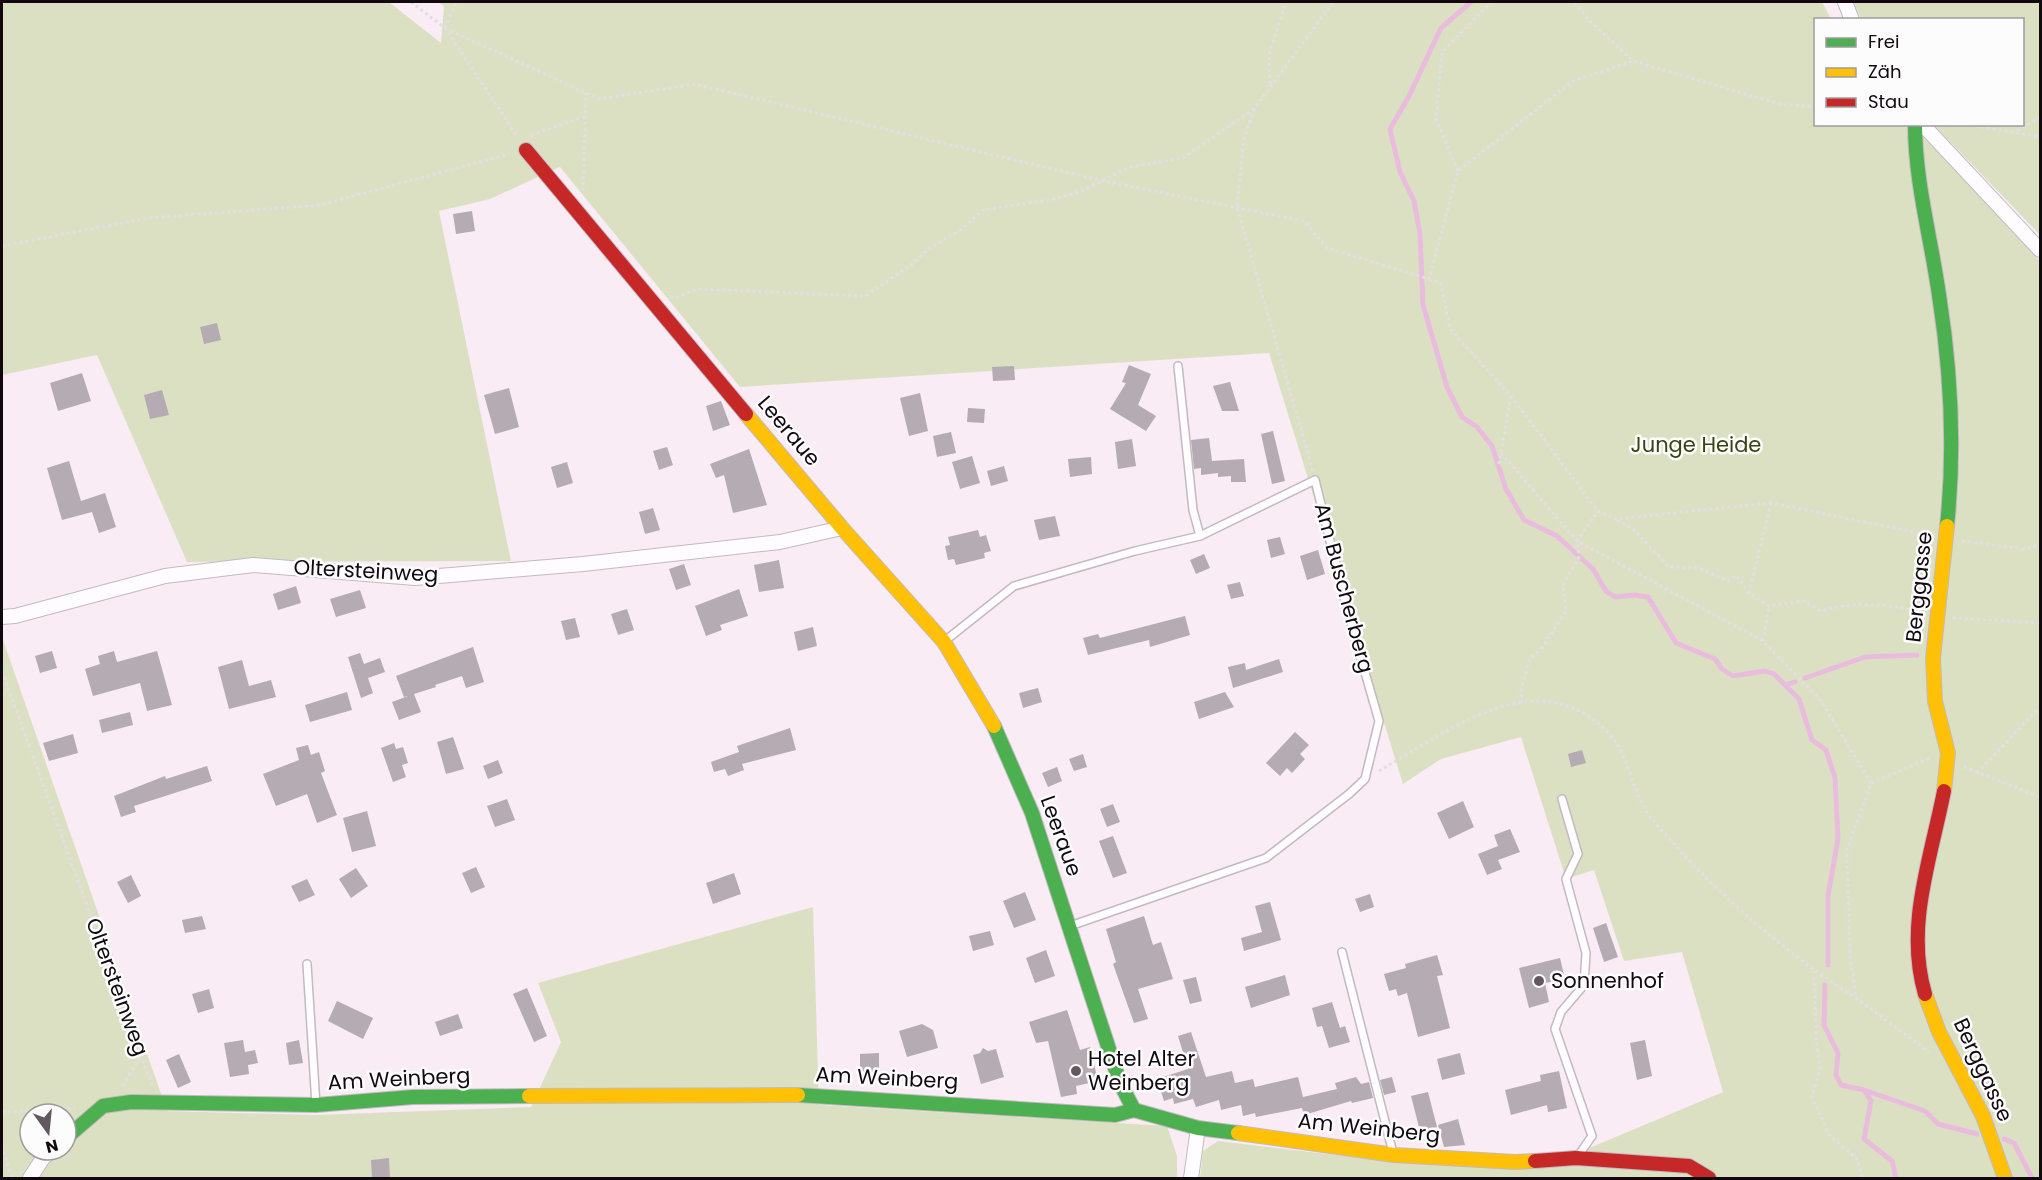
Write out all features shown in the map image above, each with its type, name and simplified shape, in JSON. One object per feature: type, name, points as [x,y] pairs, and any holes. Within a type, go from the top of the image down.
[{"type":"street","points":[[1845,2],[1851,18]]},
{"type":"street","name":"Berggasse","points":[[1915,126],[1914,147],[1936,273],[1950,378],[1951,468],[1946,539],[1934,618],[1936,703],[1948,758],[1920,896],[1916,947],[1922,986],[1950,1055],[1978,1107],[1996,1148],[2005,1179]]},
{"type":"street","points":[[1924,126],[2040,250]]},
{"type":"street","name":"Leeraue","points":[[522,144],[842,528],[944,642],[993,725],[1032,813],[1117,1073],[1134,1110]]},
{"type":"street","name":"Oltersteinweg","points":[[2,616],[57,605],[165,576],[253,565],[415,578],[583,564],[780,542],[842,528]]},
{"type":"street","name":"Am Weinberg","points":[[103,1106],[158,1101],[316,1105],[413,1097],[824,1095],[1115,1115],[1134,1110],[1198,1128],[1394,1155],[1515,1162],[1576,1158],[1689,1166],[1709,1179]]},
{"type":"street","points":[[78,1128],[103,1106]]},
{"type":"street","points":[[1191,1179],[1198,1128]]},
{"type":"street","points":[[30,1179],[41,1162]]},
{"type":"lane","points":[[1178,366],[1193,510],[1200,536]]},
{"type":"lane","name":"Am Buscherberg","points":[[944,642],[1014,586],[1135,551],[1200,536],[1315,480],[1347,610],[1379,721],[1365,779]]},
{"type":"lane","points":[[1070,926],[1266,858],[1365,779]]},
{"type":"lane","points":[[1562,799],[1578,854],[1566,879],[1586,953],[1584,985],[1561,1012],[1555,1029],[1592,1136],[1576,1158]]},
{"type":"lane","points":[[1342,952],[1394,1155]]},
{"type":"lane","points":[[307,964],[316,1105]]},
{"type":"path","points":[[411,2],[446,28],[599,99],[694,84],[1099,180],[1304,221],[1327,248],[1441,283],[1449,329],[1511,396],[1598,511],[1634,530],[1669,567],[1698,568],[1728,581],[1736,575],[1749,593],[1769,606],[1804,601],[1821,610],[1846,603],[1896,606],[1934,618],[2040,623]]},
{"type":"path","points":[[446,28],[456,2]]},
{"type":"path","points":[[1270,86],[1269,55],[1286,2]]},
{"type":"path","points":[[1315,480],[1237,207],[1244,138],[1255,108],[1333,2]]},
{"type":"path","points":[[1458,171],[1436,119],[1442,52],[1491,2]]},
{"type":"path","points":[[1575,2],[1590,21],[1633,61],[1779,104],[1814,107]]},
{"type":"path","points":[[446,28],[522,144]]},
{"type":"path","points":[[1429,279],[1458,171],[1573,81],[1633,61]]},
{"type":"path","points":[[577,210],[585,184],[586,93]]},
{"type":"path","points":[[650,297],[678,297],[696,289],[866,296],[915,262],[928,249],[962,229],[982,210],[1055,199],[1079,192],[1127,168],[1184,158],[1255,108]]},
{"type":"path","points":[[2,246],[149,218],[320,204],[522,144],[586,116]]},
{"type":"path","points":[[2016,132],[2040,117]]},
{"type":"path","points":[[1976,126],[2040,137]]},
{"type":"path","points":[[1499,464],[1511,396]]},
{"type":"path","points":[[1501,453],[1577,541],[1763,641],[1821,701],[1871,783]]},
{"type":"path","points":[[1749,593],[1771,503]]},
{"type":"path","points":[[1615,519],[1771,503],[1946,539],[2024,549],[2040,545]]},
{"type":"path","points":[[1522,703],[1521,689],[1530,659],[1541,649],[1566,611],[1563,585],[1579,557],[1577,541],[1598,511]]},
{"type":"path","points":[[1763,641],[1769,606]]},
{"type":"path","name":"Oltersteinweg","points":[[2,670],[158,1101]]},
{"type":"path","points":[[1365,779],[1453,726],[1497,706],[1546,700],[1582,711],[1613,738],[1649,816],[1708,879],[1814,971],[1856,998],[1929,1052],[1950,1055]]},
{"type":"path","points":[[1977,773],[2040,707]]},
{"type":"path","points":[[1856,998],[1850,955],[1848,850],[1871,783],[1929,758],[1948,758],[1977,773],[2040,797]]},
{"type":"path","points":[[1814,971],[1816,1038],[1820,1068],[1812,1096],[1829,1135],[1858,1160],[1862,1179]]},
{"type":"path","points":[[2,1112],[103,1106],[126,1083],[141,1054]]},
{"type":"path","points":[[2,1146],[12,1179]]},
{"type":"green space","name":"Junge Heide","points":[[2,2],[389,2],[441,43],[444,6],[438,2],[1822,2],[1830,18],[1814,18],[1814,126],[1913,126],[2040,261],[2040,1178],[1200,1178],[1203,1151],[1218,1141],[1387,1161],[1575,1154],[1723,1092],[1682,952],[1624,961],[1594,870],[1566,879],[1521,737],[1441,759],[1403,784],[1269,353],[740,387],[560,167],[490,199],[439,211],[511,561],[187,562],[97,355],[2,375]]},
{"type":"green space","points":[[1853,2],[2040,2],[2040,235],[1935,126],[2024,126],[2024,18],[1861,18]]},
{"type":"green space","points":[[2,637],[167,1111],[316,1115],[531,1107],[561,1042],[538,983],[813,907],[819,1105],[1167,1126],[1177,1156],[1177,1178],[2,1178]]},
{"type":"building","points":[[472,211],[475,231],[456,234],[453,214]]},
{"type":"building","points":[[217,323],[221,340],[204,344],[200,327]]},
{"type":"building","points":[[1129,365],[1151,374],[1138,405],[1156,416],[1146,431],[1110,409],[1126,383],[1122,382]]},
{"type":"building","points":[[1014,366],[1015,380],[993,381],[992,367]]},
{"type":"building","points":[[82,373],[91,401],[58,411],[50,383]]},
{"type":"building","points":[[1230,382],[1239,411],[1222,411],[1213,386]]},
{"type":"building","points":[[509,388],[519,427],[495,434],[484,395]]},
{"type":"building","points":[[162,390],[169,415],[150,419],[144,395]]},
{"type":"building","points":[[920,393],[928,431],[909,436],[900,398]]},
{"type":"building","points":[[721,401],[730,425],[713,431],[706,406]]},
{"type":"building","points":[[968,408],[985,409],[984,423],[967,422]]},
{"type":"building","points":[[1273,431],[1285,481],[1272,484],[1261,434]]},
{"type":"building","points":[[951,432],[956,453],[937,457],[933,436]]},
{"type":"building","points":[[1209,438],[1212,461],[1244,459],[1246,482],[1231,482],[1231,476],[1218,477],[1218,473],[1201,475],[1201,468],[1194,469],[1191,440]]},
{"type":"building","points":[[1132,439],[1136,466],[1118,469],[1115,442]]},
{"type":"building","points":[[667,447],[673,465],[659,470],[653,451]]},
{"type":"building","points":[[749,449],[767,505],[733,513],[724,475],[716,478],[710,464]]},
{"type":"building","points":[[972,456],[980,483],[960,489],[952,462]]},
{"type":"building","points":[[1091,457],[1092,474],[1070,477],[1068,459]]},
{"type":"building","points":[[69,461],[81,501],[105,493],[116,527],[99,533],[92,512],[62,520],[47,468]]},
{"type":"building","points":[[567,462],[573,483],[557,488],[551,467]]},
{"type":"building","points":[[1004,466],[1008,481],[991,486],[987,471]]},
{"type":"building","points":[[653,508],[660,530],[645,534],[639,512]]},
{"type":"building","points":[[1055,516],[1060,536],[1039,540],[1034,520]]},
{"type":"building","points":[[978,530],[980,537],[986,535],[991,551],[984,553],[985,558],[956,565],[954,559],[948,560],[945,546],[950,545],[948,537]]},
{"type":"building","points":[[1280,537],[1285,554],[1271,558],[1267,540]]},
{"type":"building","points":[[1318,550],[1325,574],[1307,580],[1300,556]]},
{"type":"building","points":[[1204,554],[1210,568],[1196,574],[1190,560]]},
{"type":"building","points":[[779,560],[784,588],[759,592],[754,565]]},
{"type":"building","points":[[684,564],[691,585],[676,590],[669,569]]},
{"type":"building","points":[[1240,582],[1244,596],[1231,599],[1227,585]]},
{"type":"building","points":[[296,586],[301,603],[278,610],[273,594]]},
{"type":"building","points":[[739,589],[748,616],[720,625],[722,630],[706,636],[695,606]]},
{"type":"building","points":[[360,590],[366,608],[336,617],[330,599]]},
{"type":"building","points":[[627,609],[634,630],[618,635],[611,614]]},
{"type":"building","points":[[1185,616],[1190,635],[1150,647],[1149,640],[1088,655],[1083,638],[1098,634],[1100,638]]},
{"type":"building","points":[[575,618],[580,637],[566,640],[561,621]]},
{"type":"building","points":[[813,627],[817,646],[798,651],[794,632]]},
{"type":"building","points":[[473,647],[484,682],[466,688],[462,676],[414,694],[421,712],[399,720],[392,702],[408,696],[404,697],[396,676]]},
{"type":"building","points":[[52,651],[57,668],[40,673],[35,656]]},
{"type":"building","points":[[114,651],[117,662],[157,651],[172,705],[147,711],[140,683],[93,696],[85,669],[100,664],[98,656]]},
{"type":"building","points":[[360,653],[364,664],[380,658],[385,672],[368,678],[373,693],[361,698],[348,657]]},
{"type":"building","points":[[1279,659],[1283,672],[1233,688],[1228,667],[1245,663],[1246,670]]},
{"type":"building","points":[[242,660],[249,686],[271,680],[276,697],[229,709],[218,667]]},
{"type":"building","points":[[1038,688],[1042,702],[1023,708],[1019,693]]},
{"type":"building","points":[[347,692],[352,710],[310,722],[305,705]]},
{"type":"building","points":[[1225,692],[1234,707],[1199,719],[1194,702]]},
{"type":"building","points":[[130,712],[133,725],[102,733],[99,720]]},
{"type":"building","points":[[790,728],[796,750],[742,764],[744,770],[728,776],[725,769],[714,772],[711,762],[739,752],[737,746]]},
{"type":"building","points":[[1295,732],[1309,745],[1300,754],[1305,759],[1292,773],[1287,768],[1280,776],[1266,763]]},
{"type":"building","points":[[73,734],[78,753],[49,761],[43,743]]},
{"type":"building","points":[[453,737],[464,769],[446,774],[437,742]]},
{"type":"building","points":[[394,743],[396,749],[403,747],[408,763],[402,765],[406,777],[393,782],[381,748]]},
{"type":"building","points":[[308,745],[311,755],[319,752],[325,771],[321,773],[337,815],[317,823],[307,794],[276,806],[263,774],[299,760],[296,748]]},
{"type":"building","points":[[1582,750],[1586,763],[1571,767],[1568,754]]},
{"type":"building","points":[[1083,754],[1087,767],[1074,771],[1069,759]]},
{"type":"building","points":[[498,760],[503,773],[488,779],[483,766]]},
{"type":"building","points":[[207,766],[212,781],[134,806],[136,812],[121,817],[114,796],[165,776],[166,779]]},
{"type":"building","points":[[1057,767],[1062,781],[1048,787],[1042,773]]},
{"type":"building","points":[[507,799],[515,820],[495,827],[487,806]]},
{"type":"building","points":[[1463,801],[1474,827],[1449,839],[1437,813]]},
{"type":"building","points":[[1113,804],[1120,822],[1107,827],[1100,809]]},
{"type":"building","points":[[367,811],[376,846],[352,852],[343,818]]},
{"type":"building","points":[[1510,829],[1520,852],[1498,860],[1502,869],[1487,875],[1478,854],[1498,846],[1494,835]]},
{"type":"building","points":[[1113,836],[1127,873],[1113,878],[1099,841]]},
{"type":"building","points":[[476,867],[485,887],[471,893],[462,873]]},
{"type":"building","points":[[356,868],[368,886],[351,898],[339,879]]},
{"type":"building","points":[[734,873],[741,894],[713,904],[706,883]]},
{"type":"building","points":[[131,875],[141,896],[128,903],[117,882]]},
{"type":"building","points":[[307,879],[315,895],[299,902],[291,886]]},
{"type":"building","points":[[1025,892],[1036,920],[1014,928],[1003,901]]},
{"type":"building","points":[[1370,894],[1374,907],[1360,912],[1355,899]]},
{"type":"building","points":[[1270,902],[1281,940],[1244,951],[1241,938],[1262,932],[1255,906]]},
{"type":"building","points":[[202,916],[206,929],[185,933],[182,920]]},
{"type":"building","points":[[1144,916],[1153,945],[1161,942],[1173,979],[1138,989],[1148,1019],[1134,1023],[1113,964],[1116,962],[1106,929]]},
{"type":"building","points":[[1606,923],[1618,957],[1604,962],[1593,928]]},
{"type":"building","points":[[990,931],[994,945],[973,951],[969,936]]},
{"type":"building","points":[[1046,950],[1055,976],[1035,983],[1026,958]]},
{"type":"building","points":[[1437,955],[1443,975],[1437,976],[1450,1028],[1418,1037],[1407,993],[1398,996],[1396,989],[1389,991],[1384,974],[1406,968],[1405,964]]},
{"type":"building","name":"Sonnenhof","points":[[1560,958],[1565,979],[1545,983],[1549,1002],[1529,1008],[1519,968]]},
{"type":"building","points":[[1285,975],[1290,995],[1251,1008],[1245,987]]},
{"type":"building","points":[[1196,977],[1202,1001],[1190,1004],[1183,980]]},
{"type":"building","points":[[527,988],[547,1036],[534,1042],[513,994]]},
{"type":"building","points":[[209,989],[214,1008],[198,1013],[192,994]]},
{"type":"building","points":[[337,1001],[373,1018],[363,1039],[328,1021]]},
{"type":"building","points":[[1332,1002],[1340,1028],[1345,1026],[1350,1042],[1329,1048],[1322,1026],[1317,1027],[1312,1008]]},
{"type":"building","points":[[1067,1010],[1080,1050],[1090,1047],[1098,1081],[1076,1086],[1077,1094],[1061,1097],[1048,1041],[1036,1043],[1029,1022]]},
{"type":"building","points":[[458,1014],[463,1028],[440,1036],[435,1022]]},
{"type":"building","points":[[922,1024],[933,1030],[938,1048],[907,1057],[899,1031]]},
{"type":"building","points":[[1191,1032],[1206,1077],[1232,1071],[1235,1083],[1253,1079],[1255,1087],[1298,1077],[1303,1097],[1337,1089],[1335,1083],[1356,1077],[1361,1084],[1369,1082],[1373,1098],[1352,1103],[1351,1101],[1304,1115],[1302,1108],[1256,1117],[1255,1113],[1243,1116],[1241,1105],[1221,1110],[1219,1100],[1196,1107],[1193,1099],[1174,1104],[1173,1098],[1164,1101],[1157,1079],[1188,1069],[1178,1036]]},
{"type":"building","points":[[243,1040],[245,1052],[255,1050],[258,1063],[248,1065],[249,1074],[230,1077],[224,1043]]},
{"type":"building","points":[[299,1040],[303,1063],[289,1065],[286,1043]]},
{"type":"building","points":[[1645,1040],[1652,1076],[1637,1080],[1630,1043]]},
{"type":"building","points":[[983,1048],[988,1051],[996,1049],[1004,1077],[981,1084],[973,1055],[980,1053]]},
{"type":"building","points":[[879,1053],[879,1074],[860,1074],[860,1054]]},
{"type":"building","points":[[1460,1053],[1465,1074],[1442,1080],[1437,1059]]},
{"type":"building","points":[[179,1054],[191,1082],[178,1088],[166,1060]]},
{"type":"building","points":[[1559,1071],[1567,1108],[1548,1112],[1547,1105],[1511,1115],[1505,1090],[1541,1081],[1540,1075]]},
{"type":"building","points":[[1392,1077],[1396,1092],[1384,1095],[1380,1080]]},
{"type":"building","points":[[1428,1092],[1437,1127],[1420,1131],[1411,1096]]},
{"type":"building","points":[[1458,1119],[1465,1145],[1444,1147],[1438,1125]]},
{"type":"building","points":[[389,1158],[390,1179],[372,1179],[371,1160]]},
{"type":"waterway","points":[[1471,2],[1441,28],[1409,96],[1390,129],[1400,172],[1414,201],[1420,234],[1423,305],[1447,387],[1462,417],[1477,427],[1492,446],[1506,489],[1524,520],[1557,536],[1593,569],[1606,591],[1615,597],[1634,595],[1648,597],[1676,643],[1715,659],[1722,669],[1733,676],[1765,671],[1774,674],[1799,699],[1812,740],[1826,750],[1835,778],[1838,839],[1828,895],[1828,965]]},
{"type":"waterway","points":[[1805,678],[1865,657],[1917,655]]},
{"type":"waterway","points":[[1786,685],[1795,682]]},
{"type":"waterway","points":[[1825,985],[1824,1025],[1838,1053],[1836,1075],[1841,1085],[1864,1090],[1871,1101],[1864,1139],[1892,1161],[1896,1178]]},
{"type":"waterway","points":[[1864,1090],[1925,1111],[1938,1124],[1977,1134]]},
{"type":"waterway","points":[[2004,1139],[2014,1143],[2032,1178]]},
{"type":"traffic: fast","points":[[1915,126],[1918,167],[1939,295],[1949,381],[1951,469],[1947,526]]},
{"type":"traffic: fast","points":[[994,726],[1032,813],[1120,1083],[1134,1110]]},
{"type":"traffic: fast","points":[[798,1095],[1115,1115],[1134,1110],[1198,1128],[1238,1133]]},
{"type":"traffic: fast","points":[[78,1128],[103,1106],[131,1102],[316,1105],[413,1097],[529,1096]]},
{"type":"traffic: slow","points":[[746,414],[842,528],[944,642],[994,726]]},
{"type":"traffic: slow","points":[[1944,791],[1948,753],[1935,701],[1933,658],[1947,526]]},
{"type":"traffic: slow","points":[[1925,994],[1939,1032],[1983,1116],[2005,1178]]},
{"type":"traffic: slow","points":[[529,1096],[798,1095]]},
{"type":"traffic: slow","points":[[1238,1133],[1394,1155],[1515,1162],[1535,1161]]},
{"type":"traffic: jam","points":[[526,150],[746,414]]},
{"type":"traffic: jam","points":[[1925,994],[1920,969],[1919,918],[1922,892],[1944,791]]},
{"type":"traffic: jam","points":[[1535,1161],[1576,1158],[1689,1166],[1709,1178]]},
{"type":"place","name":"Sonnenhof","points":[[1539,981]]},
{"type":"place","name":"Hotel Alter Weinberg","points":[[1076,1071]]}]
